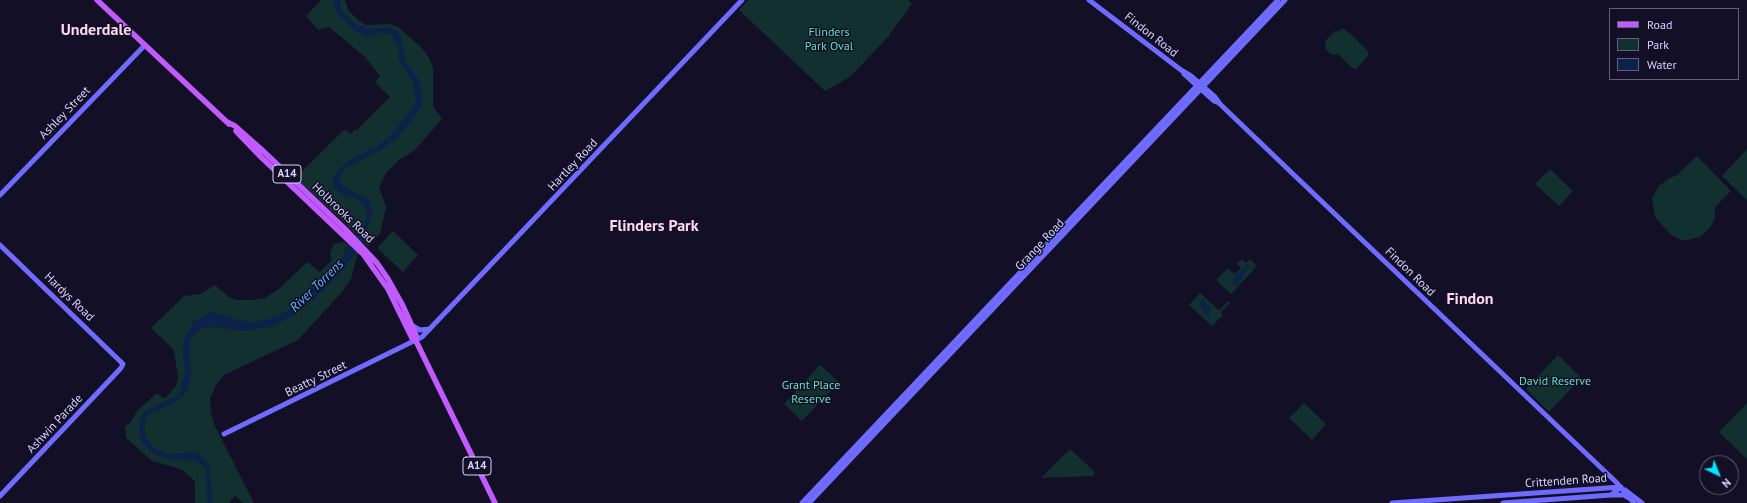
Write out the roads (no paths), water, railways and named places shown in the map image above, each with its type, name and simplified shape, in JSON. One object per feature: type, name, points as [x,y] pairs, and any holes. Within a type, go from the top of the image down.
[{"type":"main road","name":"Holbrooks Road","points":[[97,0],[227,122],[258,155],[342,230],[388,279],[411,325],[416,341],[495,503]]},
{"type":"main road","name":"Hartley Road","points":[[416,341],[430,329],[742,0]]},
{"type":"main road","name":"Findon Road","points":[[1089,0],[1181,70],[1220,104],[1610,476],[1634,503]]},
{"type":"main road","name":"Grange Road","points":[[1200,86],[1212,77],[1278,0]]},
{"type":"main road","name":"Grange Road","points":[[809,503],[1192,95],[1206,76],[1251,31],[1285,0]]},
{"type":"main road","name":"Ashley Street","points":[[0,195],[145,45]]},
{"type":"main road","points":[[1206,76],[1190,78],[1192,95],[1213,98],[1210,86],[1212,77]]},
{"type":"main road","name":"Grange Road","points":[[802,503],[1192,95]]},
{"type":"main road","name":"Hardys Road","points":[[0,245],[123,364]]},
{"type":"main road","name":"Holbrooks Road","points":[[365,253],[384,282],[412,338],[416,341]]},
{"type":"main road","points":[[411,325],[420,330],[430,329]]},
{"type":"main road","name":"Beatty Street","points":[[224,434],[416,341]]},
{"type":"main road","name":"Ashwin Parade","points":[[0,496],[121,368],[123,364]]},
{"type":"main road","points":[[1606,488],[1610,484],[1610,476]]},
{"type":"main road","name":"Findon Road","points":[[1621,487],[1634,495],[1642,503]]},
{"type":"main road","name":"Crittenden Road","points":[[1392,503],[1621,487]]},
{"type":"main road","name":"Crittenden Road","points":[[1503,503],[1611,495],[1621,487]]},
{"type":"main road","points":[[1611,495],[1624,495],[1630,499]]},
{"type":"water","points":[[332,0],[340,0],[341,9],[357,25],[373,29],[389,27],[398,32],[401,36],[405,61],[420,83],[423,104],[407,127],[395,140],[380,150],[344,169],[341,173],[339,179],[341,185],[366,198],[371,204],[372,213],[367,234],[356,253],[343,270],[313,300],[292,316],[274,326],[242,331],[216,327],[201,328],[189,341],[191,372],[190,381],[186,392],[173,404],[153,412],[147,418],[144,426],[145,436],[153,447],[168,455],[201,456],[208,464],[210,469],[212,503],[207,503],[206,470],[202,464],[193,459],[184,462],[182,459],[168,459],[152,453],[141,442],[139,427],[141,418],[145,411],[176,396],[180,391],[185,370],[183,349],[184,339],[194,321],[211,312],[247,322],[262,321],[276,317],[298,305],[310,291],[334,271],[342,259],[348,244],[364,226],[367,215],[361,202],[355,198],[344,196],[332,186],[334,176],[346,163],[360,154],[375,148],[393,133],[416,102],[413,83],[398,58],[399,47],[392,35],[384,32],[367,36],[356,32],[338,15]]},
{"type":"water","points":[[1248,263],[1249,268],[1236,286],[1230,283]]},
{"type":"water","points":[[1202,298],[1211,308],[1209,318],[1201,308],[1200,303]]},
{"type":"waterway","name":"River Torrens","points":[[174,457],[195,455],[201,460]]},
{"type":"district","name":"Underdale","points":[[96,30]]},
{"type":"district","name":"Flinders Park","points":[[654,226]]},
{"type":"district","name":"Findon","points":[[1470,299]]},
{"type":"park label","name":"Flinders Park Oval","points":[[829,40]]},
{"type":"park label","name":"David Reserve","points":[[1555,382]]},
{"type":"park label","name":"Grant Place Reserve","points":[[811,393]]}]
